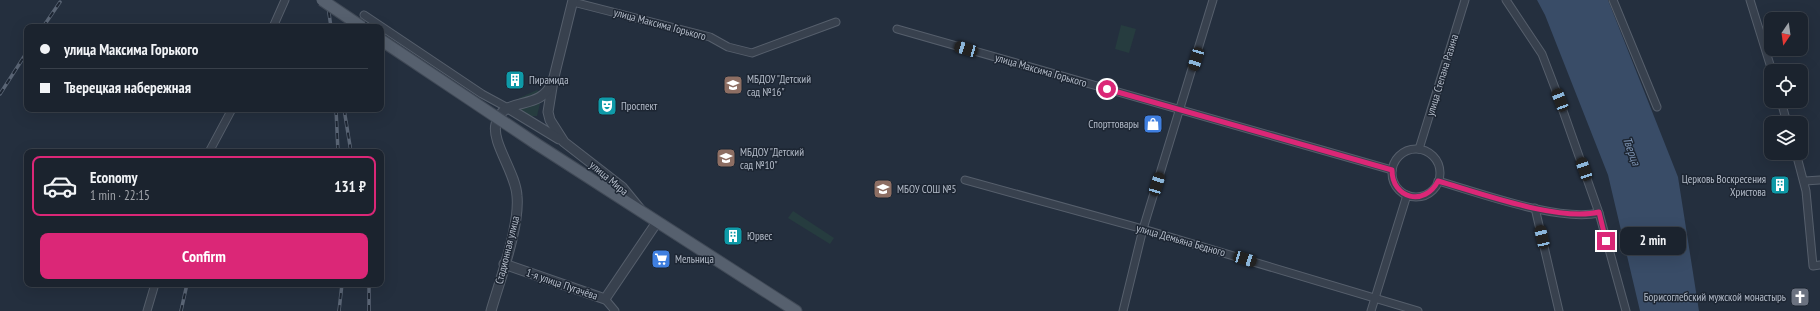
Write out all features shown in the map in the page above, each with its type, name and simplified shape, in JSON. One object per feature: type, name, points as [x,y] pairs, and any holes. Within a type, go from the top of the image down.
[{"type":"main road","points":[[322,0],[358,24]]},
{"type":"main road","points":[[384,42],[535,143],[644,213]]},
{"type":"main road","name":"улица Мира","points":[[644,213],[796,311]]},
{"type":"street","points":[[274,24],[285,0]]},
{"type":"street","points":[[1123,311],[1143,229],[1213,0]]},
{"type":"street","name":"улица Степана Разина","points":[[1419,149],[1465,0]]},
{"type":"street","points":[[1506,0],[1542,54],[1599,212],[1626,311]]},
{"type":"street","points":[[1613,0],[1657,108]]},
{"type":"street","points":[[1750,0],[1770,64]]},
{"type":"street","points":[[548,112],[553,81],[573,1]]},
{"type":"street","name":"улица Максима Горького","points":[[573,1],[710,37],[728,47],[752,53],[836,22]]},
{"type":"street","points":[[364,15],[377,24]]},
{"type":"street","points":[[384,28],[482,94],[564,142]]},
{"type":"street","name":"улица Максима Горького","points":[[897,29],[1392,170]]},
{"type":"street","points":[[531,102],[545,94],[553,81]]},
{"type":"street","points":[[508,108],[519,103],[531,102],[541,105],[548,112]]},
{"type":"street","name":"Стадионная улица","points":[[491,311],[516,219],[518,196],[513,175],[497,141],[495,128],[498,120],[508,108]]},
{"type":"street","points":[[211,149],[230,112]]},
{"type":"street","name":"улица Мира","points":[[548,112],[554,128],[564,142],[622,187],[644,213]]},
{"type":"street","points":[[1419,149],[1432,155],[1436,161],[1440,174],[1436,187],[1426,195],[1419,197],[1406,195],[1397,188],[1394,182],[1392,170],[1397,158],[1402,154],[1407,151],[1419,149]]},
{"type":"street","points":[[1798,160],[1805,181],[1816,266]]},
{"type":"street","name":"улица Демьяна Бедного","points":[[965,180],[1143,229],[1418,311]]},
{"type":"street","points":[[1805,181],[1820,180]]},
{"type":"street","points":[[1438,181],[1535,208],[1573,215],[1587,215],[1599,212]]},
{"type":"street","points":[[1371,311],[1406,195]]},
{"type":"street","points":[[1535,208],[1559,311]]},
{"type":"street","points":[[605,299],[657,222]]},
{"type":"street","name":"1-я улица Пугачёва","points":[[504,264],[605,299],[615,311]]},
{"type":"street","points":[[147,311],[154,287]]},
{"type":"green space","points":[[1121,25],[1136,29],[1129,53],[1115,49]]},
{"type":"green space","points":[[537,90],[542,95],[537,116],[529,116],[513,107],[519,98]]},
{"type":"green space","points":[[793,211],[834,238],[830,244],[788,218]]},
{"type":"water","name":"Тверца","points":[[1537,0],[1608,0],[1678,177],[1699,311],[1640,311],[1608,175],[1545,15]]},
{"type":"railway","points":[[327,0],[331,24]]},
{"type":"railway","points":[[45,24],[60,2]]},
{"type":"railway","points":[[0,94],[24,57]]},
{"type":"railway","points":[[336,112],[338,149]]},
{"type":"railway","points":[[344,112],[351,149]]},
{"type":"railway","points":[[181,311],[186,287]]},
{"type":"railway","points":[[339,311],[342,287]]},
{"type":"railway","points":[[369,287],[369,311]]},
{"type":"place","name":"Пирамида","points":[[515,80]]},
{"type":"place","name":"МБДОУ \"Детский сад №16\"","points":[[733,85]]},
{"type":"place","name":"Проспект","points":[[607,106]]},
{"type":"place","name":"Спорттовары","points":[[1153,124]]},
{"type":"place","name":"МБДОУ \"Детский сад №10\"","points":[[726,158]]},
{"type":"place","name":"Церковь Воскресения Христова","points":[[1780,185]]},
{"type":"place","name":"МБОУ СОШ №5","points":[[883,189]]},
{"type":"place","name":"Юрвес","points":[[733,236]]},
{"type":"place","name":"Мельница","points":[[661,259]]},
{"type":"place","name":"Борисоглебский мужской монастырь","points":[[1800,297]]},
{"type":"route","points":[[1107,89],[1392,170],[1392,176],[1397,188],[1406,195],[1413,197],[1419,197],[1431,192],[1436,187],[1438,181],[1535,208],[1573,215],[1587,215],[1599,212],[1606,241]]}]
